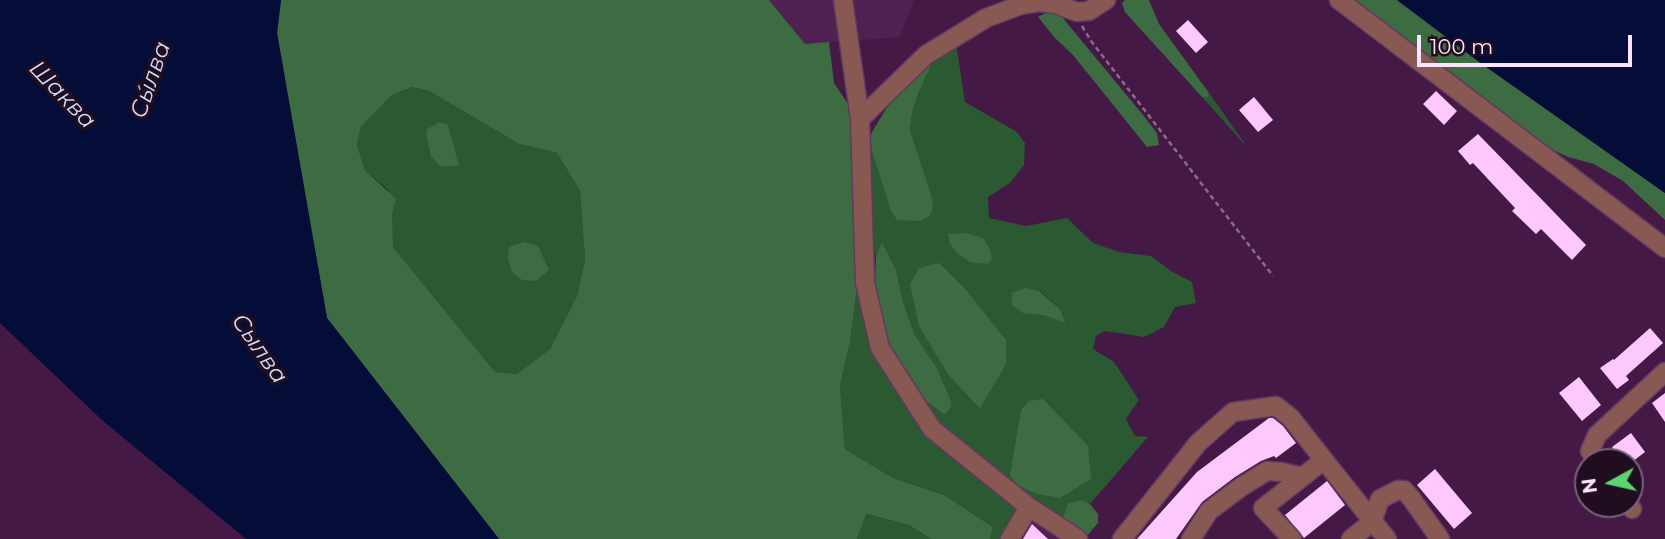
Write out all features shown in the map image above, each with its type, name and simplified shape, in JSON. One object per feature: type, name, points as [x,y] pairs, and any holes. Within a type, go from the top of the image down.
[{"type":"street","points":[[843,0],[860,119],[865,283],[880,348],[932,429],[1029,507],[1078,539]]},
{"type":"street","points":[[860,119],[901,76],[926,55],[986,18],[1021,5],[1040,2],[1056,4],[1077,12],[1089,11],[1106,0]]},
{"type":"street","points":[[1339,0],[1665,248]]},
{"type":"street","points":[[1591,448],[1597,435],[1665,372]]},
{"type":"street","points":[[1122,539],[1198,443],[1233,412],[1276,406],[1292,418],[1387,539]]},
{"type":"street","points":[[1293,539],[1263,508],[1324,460]]},
{"type":"street","points":[[1191,539],[1209,511],[1267,471],[1302,477]]},
{"type":"street","points":[[1352,539],[1372,522],[1380,499],[1388,493],[1404,490],[1440,539]]},
{"type":"street","points":[[1010,539],[1029,507]]},
{"type":"path","points":[[1077,12],[1091,41],[1273,276]]},
{"type":"shaded area","points":[[769,0],[914,0],[900,37],[805,44]]},
{"type":"shaded area","points":[[1022,511],[1067,539],[1006,539]]},
{"type":"green space","points":[[281,0],[769,0],[805,44],[829,42],[834,83],[848,104],[851,116],[853,207],[859,273],[850,342],[840,386],[845,449],[893,478],[944,495],[993,527],[990,539],[931,539],[909,525],[866,514],[857,539],[499,539],[327,318],[277,33]],"holes":[[[412,87],[429,91],[519,144],[557,153],[580,191],[585,260],[577,296],[550,349],[517,374],[495,372],[393,247],[392,214],[396,199],[365,170],[357,145],[361,127],[392,95]]]},
{"type":"green space","points":[[1125,0],[1149,0],[1159,24],[1209,93],[1208,97],[1202,97],[1125,12],[1122,3]]},
{"type":"green space","points":[[1350,0],[1397,0],[1482,64],[1665,193],[1665,220],[1623,181],[1594,164],[1553,150]]},
{"type":"green space","points":[[1049,11],[1062,17],[1143,115],[1157,133],[1159,145],[1147,147],[1073,55],[1038,17]]},
{"type":"green space","points":[[959,40],[957,49],[965,102],[1017,132],[1025,143],[1024,165],[1010,183],[988,197],[989,218],[1026,226],[1067,218],[1093,243],[1119,252],[1151,256],[1192,282],[1196,303],[1175,307],[1164,327],[1144,337],[1105,331],[1096,336],[1093,349],[1114,362],[1139,400],[1126,419],[1135,436],[1148,437],[1090,504],[1081,500],[1068,503],[1063,517],[1029,504],[939,427],[915,393],[945,415],[952,406],[937,368],[915,335],[904,305],[896,270],[882,243],[876,256],[872,246],[869,142],[890,209],[931,194],[910,132],[918,94],[932,64]],"holes":[[[1040,291],[1060,309],[1066,322],[1043,315]],[[933,348],[996,381],[980,409],[949,376]]]},
{"type":"green space","points":[[932,64],[918,94],[910,131],[933,208],[930,215],[921,221],[897,220],[890,209],[869,142],[889,104],[914,77]]},
{"type":"green space","points":[[412,87],[429,91],[519,144],[557,153],[580,191],[585,260],[577,296],[550,349],[517,374],[495,372],[393,247],[388,190],[365,170],[357,145],[361,127],[392,95]],"holes":[[[426,136],[459,166],[441,167],[431,157]]]},
{"type":"green space","points":[[1209,93],[1248,148],[1202,97],[1208,97]]},
{"type":"green space","points":[[440,122],[448,125],[459,166],[441,167],[431,157],[427,129]]},
{"type":"green space","points":[[965,233],[983,238],[992,259],[988,264],[970,262],[950,244],[948,234]]},
{"type":"green space","points":[[524,242],[538,246],[549,270],[536,281],[522,280],[512,272],[508,258],[509,247]]},
{"type":"green space","points":[[882,242],[896,270],[904,305],[915,335],[937,368],[950,398],[952,406],[945,415],[915,393],[897,368],[883,335],[875,280],[876,256]]},
{"type":"green space","points":[[939,263],[966,290],[1006,340],[1006,364],[980,409],[949,376],[919,326],[910,284],[919,268]]},
{"type":"green space","points":[[859,273],[874,346],[897,391],[936,441],[1022,511],[1006,539],[990,539],[993,527],[944,495],[893,478],[845,449],[840,386],[850,342]]},
{"type":"green space","points":[[1025,288],[1039,291],[1060,309],[1066,323],[1043,315],[1023,313],[1012,305],[1012,293]]},
{"type":"green space","points":[[1043,399],[1088,446],[1091,479],[1060,498],[1037,494],[1019,486],[1010,476],[1021,410],[1029,401]]},
{"type":"green space","points":[[1081,500],[1090,504],[1098,514],[1098,523],[1087,536],[1069,527],[1063,517],[1068,503]]},
{"type":"green space","points":[[865,514],[909,525],[931,539],[857,539]]},
{"type":"water","points":[[0,0],[281,0],[277,33],[327,318],[499,539],[246,539],[102,420],[0,323]]},
{"type":"water","points":[[1397,0],[1665,0],[1665,193],[1482,64]]},
{"type":"building","points":[[1188,20],[1208,42],[1196,53],[1176,31]]},
{"type":"building","points":[[1436,91],[1457,111],[1444,125],[1423,104]]},
{"type":"building","points":[[1254,97],[1273,120],[1258,132],[1239,110]]},
{"type":"building","points":[[1478,134],[1586,245],[1572,260],[1541,229],[1536,234],[1512,211],[1515,208],[1473,163],[1470,165],[1458,151]]},
{"type":"building","points":[[1650,328],[1663,343],[1626,376],[1629,380],[1617,389],[1600,368],[1614,360]]},
{"type":"building","points":[[1579,377],[1601,405],[1582,421],[1559,393]]},
{"type":"building","points":[[1665,393],[1665,422],[1652,403]]},
{"type":"building","points":[[1269,418],[1283,426],[1296,443],[1276,458],[1274,456],[1261,461],[1235,477],[1202,502],[1176,539],[1137,539],[1197,472]]},
{"type":"building","points":[[1631,433],[1642,448],[1613,448]]},
{"type":"building","points":[[1435,469],[1472,513],[1454,529],[1417,485]]},
{"type":"building","points":[[1327,481],[1345,505],[1304,538],[1285,515]]},
{"type":"building","points":[[1032,524],[1048,539],[1023,539]]},
{"type":"water label","name":"Сы́лва","points":[[151,80]]},
{"type":"water label","name":"Шаква","points":[[62,95]]},
{"type":"water label","name":"Сылва","points":[[259,349]]}]
